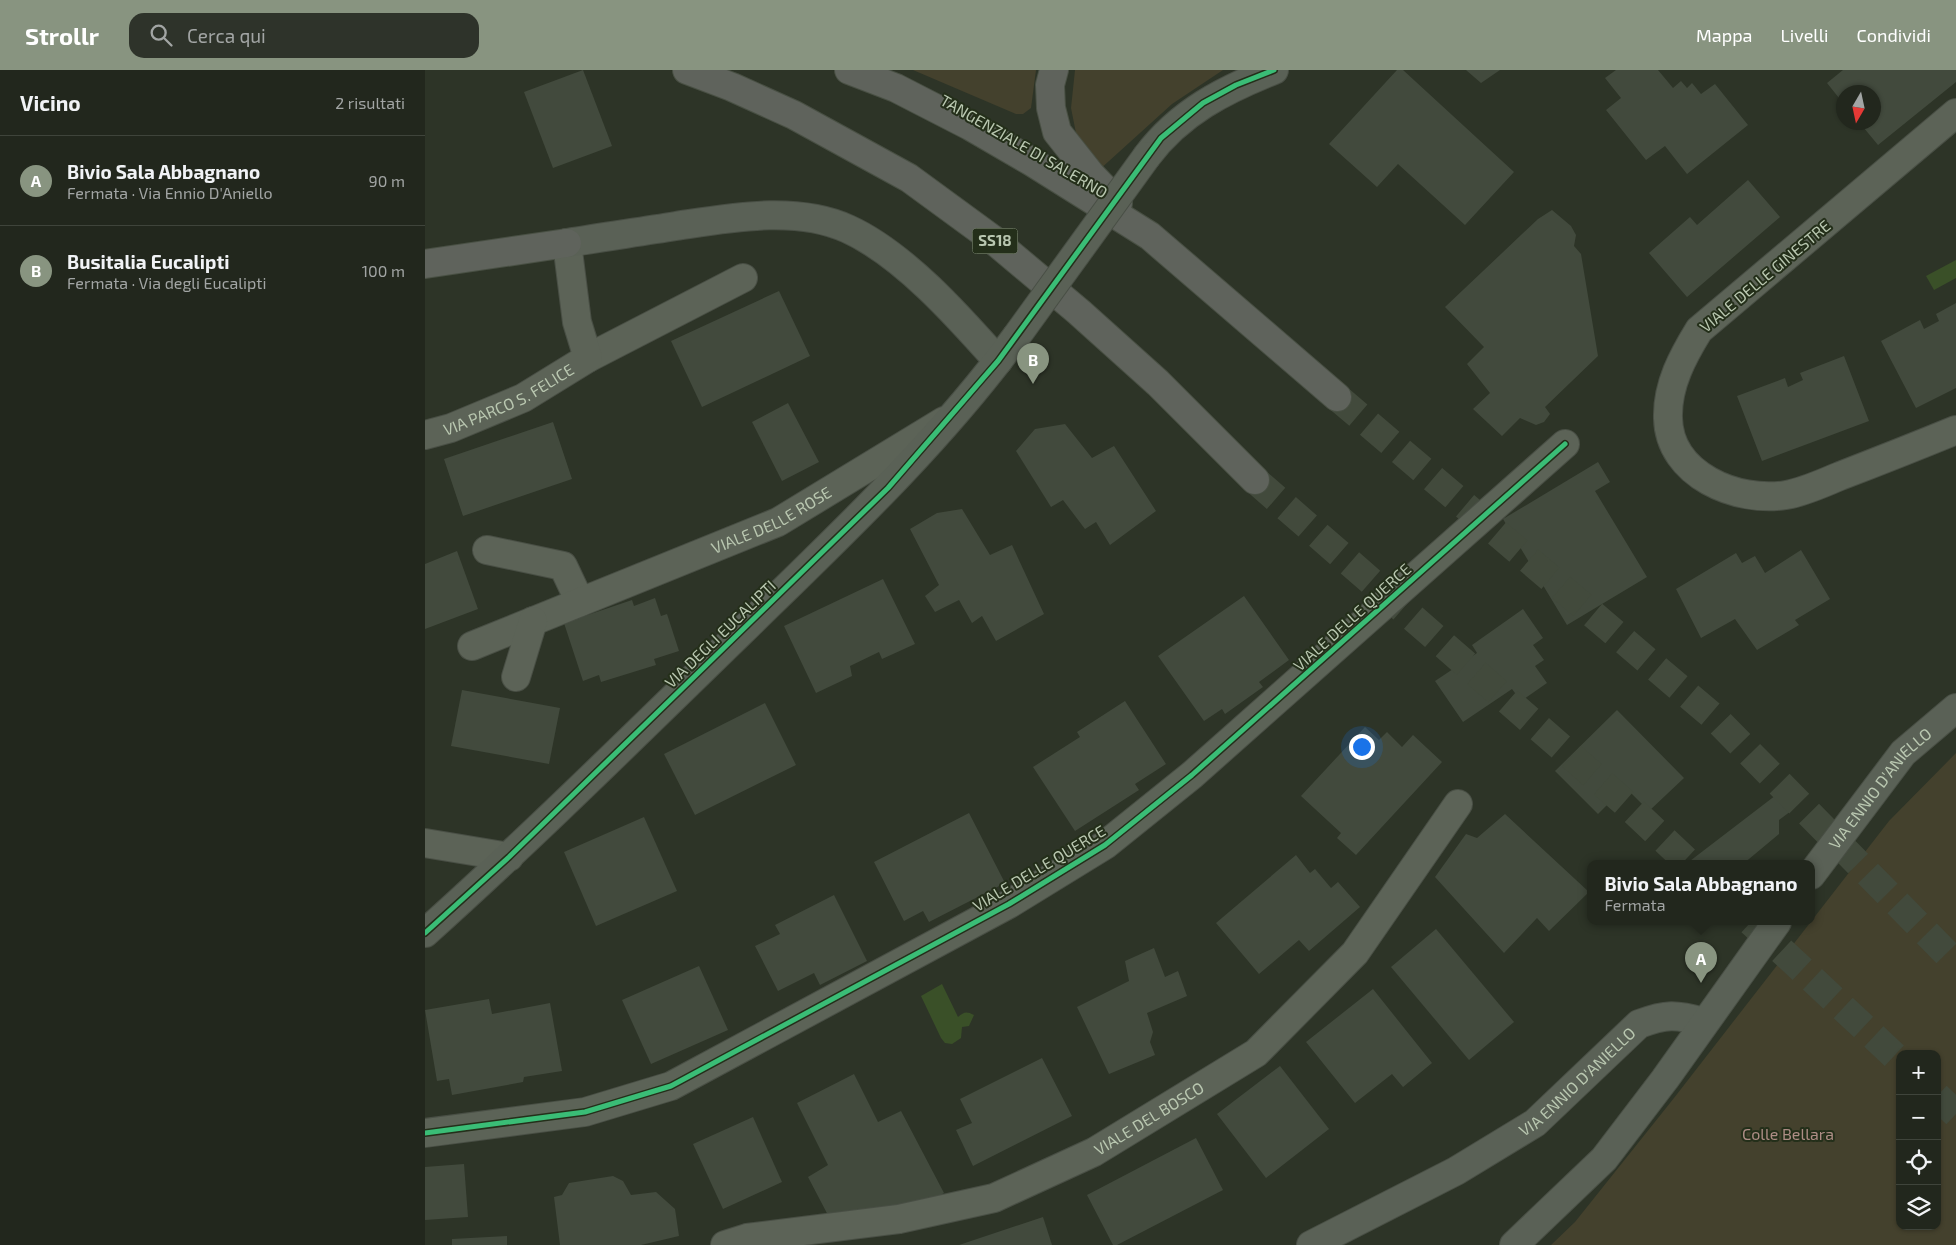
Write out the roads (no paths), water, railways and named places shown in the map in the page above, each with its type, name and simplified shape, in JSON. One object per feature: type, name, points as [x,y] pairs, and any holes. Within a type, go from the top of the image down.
[{"type":"highway","name":"SS18","points":[[687,70],[732,87],[794,115],[909,178],[991,238],[1079,312],[1159,382],[1255,480]]},
{"type":"highway","name":"TANGENZIALE DI SALERNO","points":[[849,70],[897,88],[970,126],[1033,162],[1150,236],[1337,397]]},
{"type":"highway","points":[[1054,70],[1050,85],[1051,108],[1057,132],[1091,175],[1150,236]]},
{"type":"highway","points":[[425,264],[567,243]]},
{"type":"street","name":"VIA DEGLI EUCALIPTI","points":[[425,933],[509,857],[888,488],[998,361],[1161,138],[1203,103],[1236,85],[1274,70]]},
{"type":"street","name":"VIALE DELLE GINESTRE","points":[[1956,114],[1699,330],[1680,361],[1671,392],[1668,418],[1672,442],[1684,459],[1705,479],[1728,491],[1755,496],[1787,495],[1956,430]]},
{"type":"street","points":[[567,243],[754,215],[804,217],[847,228],[881,248],[952,309],[998,361]]},
{"type":"street","name":"VIA PARCO S. FELICE","points":[[567,243],[577,322],[588,358]]},
{"type":"street","name":"VIA PARCO S. FELICE","points":[[425,435],[451,428],[523,398],[588,358],[743,278]]},
{"type":"street","name":"VIALE DELLE ROSE","points":[[472,646],[778,522],[952,416]]},
{"type":"street","name":"VIALE DELLE QUERCE","points":[[425,1133],[585,1112],[671,1086],[1009,904],[1105,845],[1192,775],[1565,444]]},
{"type":"street","points":[[487,550],[563,566],[580,602]]},
{"type":"street","points":[[515,677],[533,621]]},
{"type":"street","name":"VIA ENNIO D'ANIELLO","points":[[1815,870],[1903,754],[1956,708]]},
{"type":"street","name":"VIALE DEL BOSCO","points":[[725,1245],[747,1238],[899,1219],[994,1198],[1094,1152],[1256,1053],[1355,953],[1457,804]]},
{"type":"street","points":[[425,843],[509,857]]},
{"type":"street","points":[[1514,1245],[1604,1159],[1665,1079],[1703,1022],[1775,925]]},
{"type":"street","name":"VIA ENNIO D'ANIELLO","points":[[1311,1245],[1456,1171],[1535,1123],[1639,1024],[1660,1016],[1677,1015],[1703,1022]]},
{"type":"tunnel","points":[[1337,397],[1715,718],[1956,963]]},
{"type":"tunnel","points":[[1255,480],[1625,803],[1686,860]]},
{"type":"tunnel","points":[[1754,925],[1896,1057]]},
{"type":"tunnel","points":[[1941,1100],[1956,1114]]},
{"type":"place","name":"Busitalia Eucalipti","points":[[1033,384]]},
{"type":"place","name":"Bivio Sala Abbagnano","points":[[1701,983]]},
{"type":"park label","name":"Colle Bellara","points":[[1788,1134]]}]
